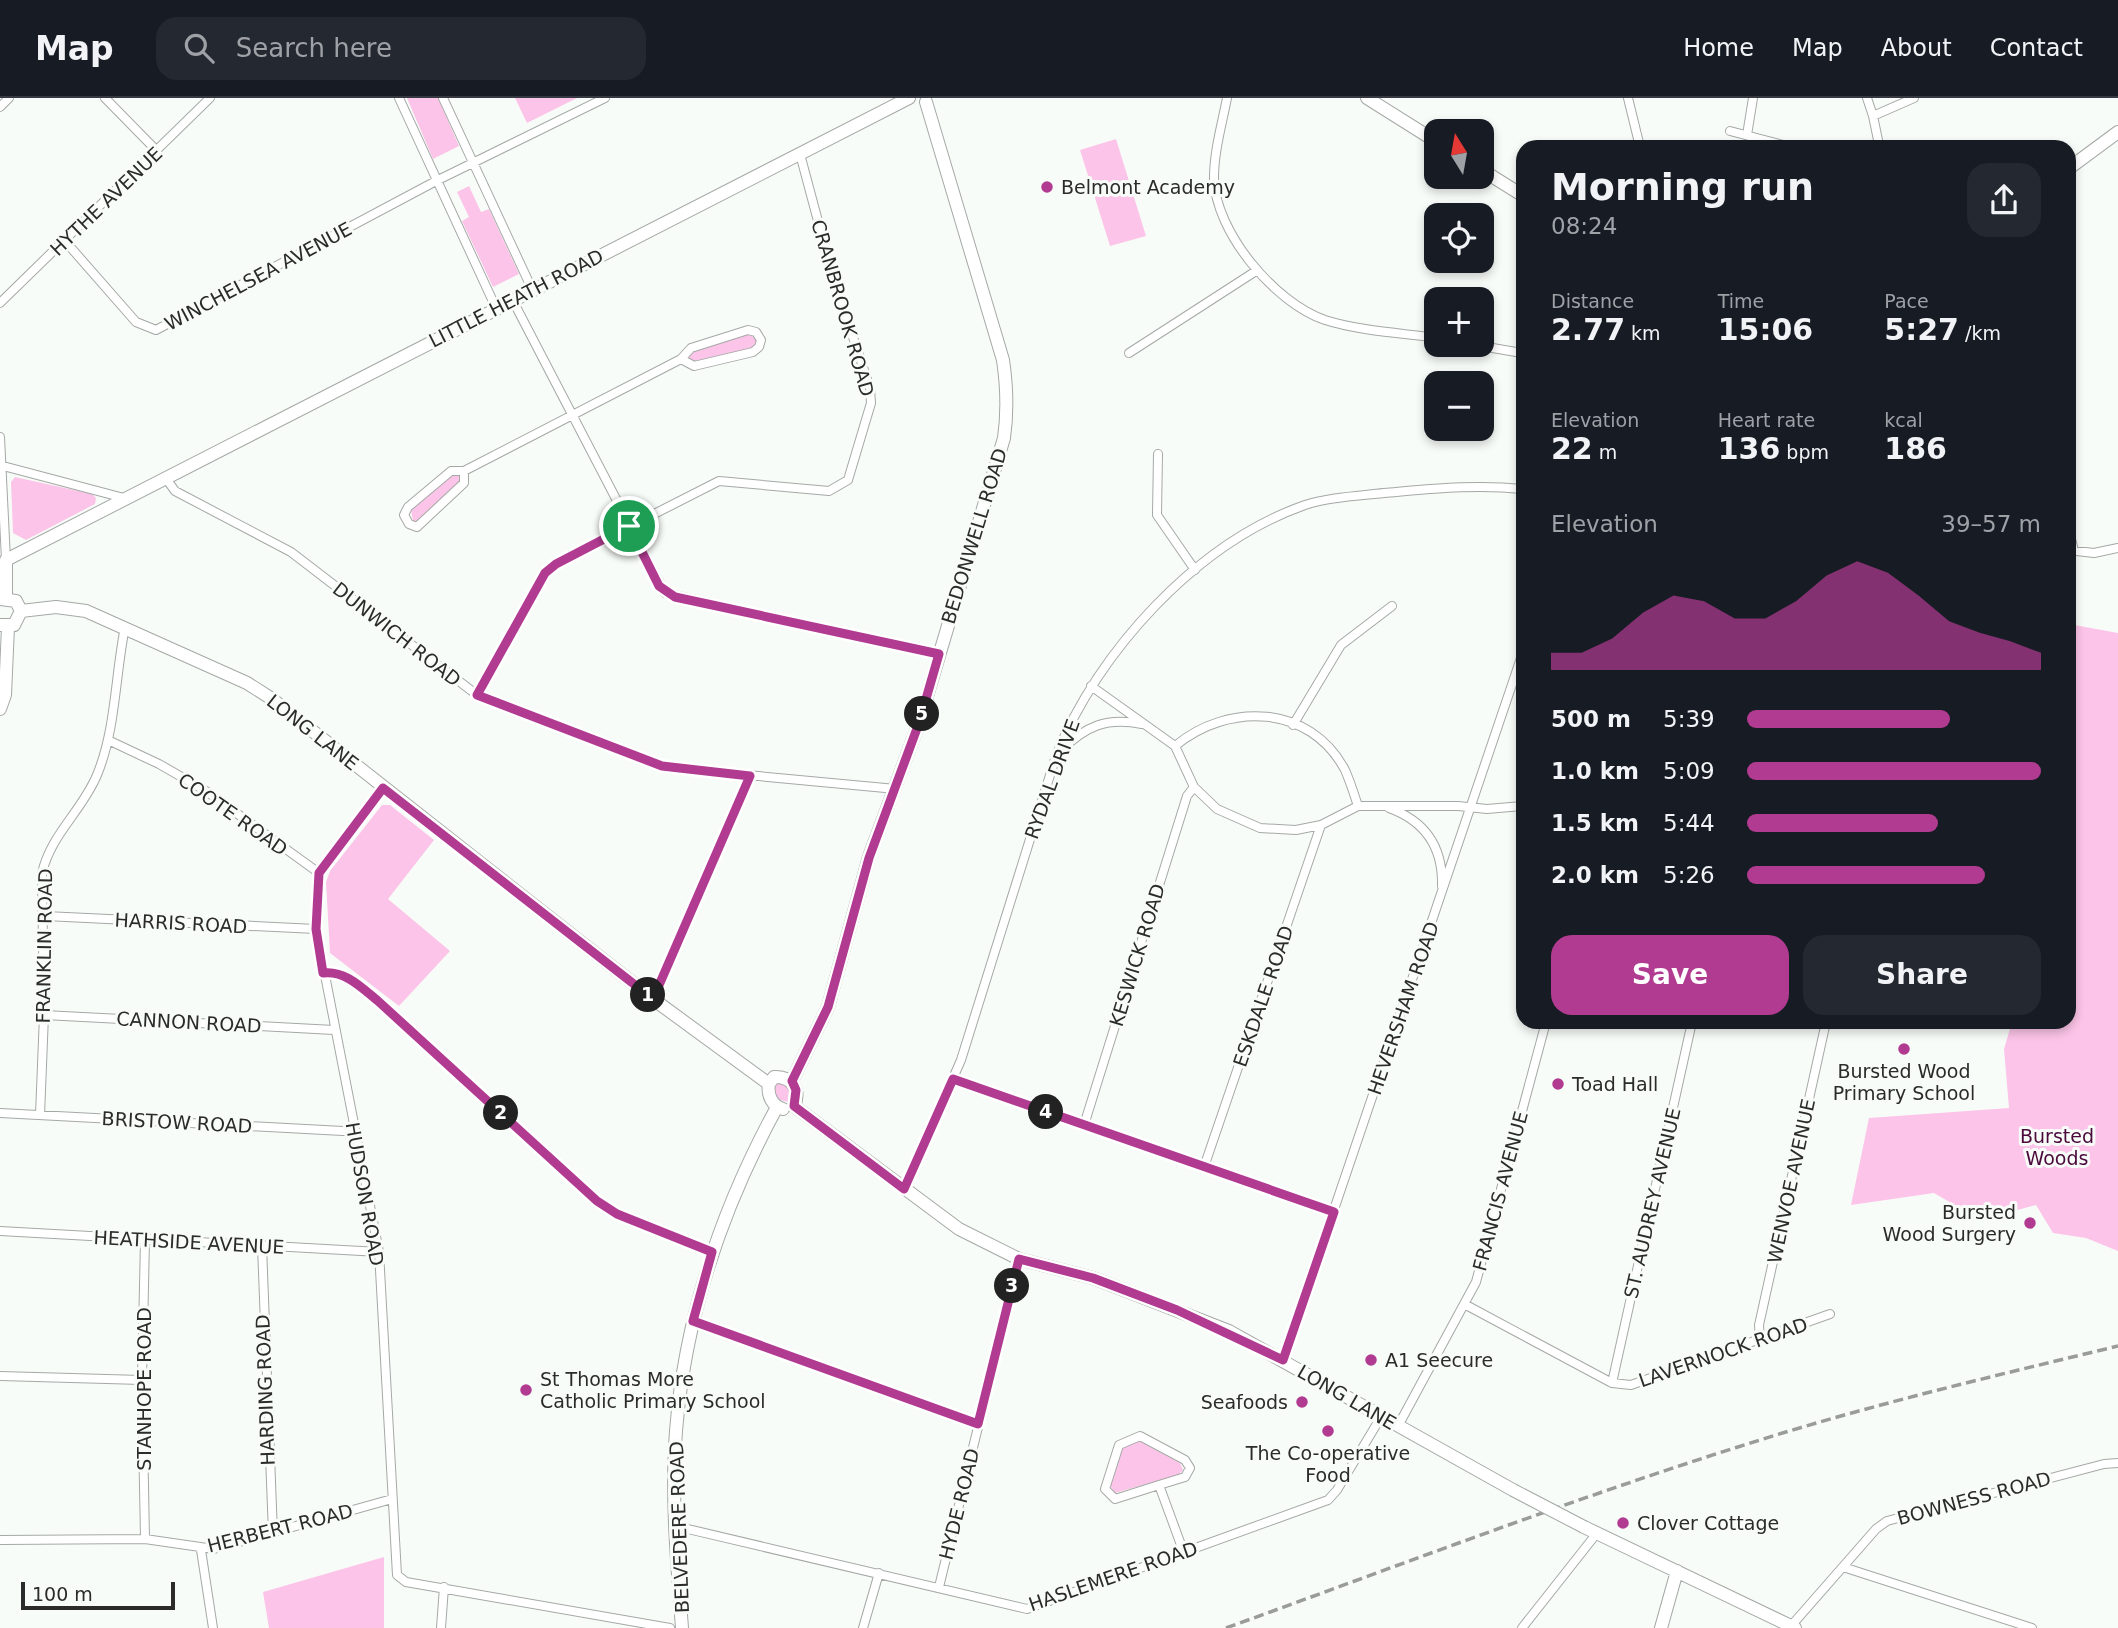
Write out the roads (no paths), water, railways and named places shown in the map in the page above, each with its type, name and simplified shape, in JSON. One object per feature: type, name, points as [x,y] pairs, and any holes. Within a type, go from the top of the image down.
[{"type":"street","points":[[0,107],[9,98]]},
{"type":"street","points":[[104,98],[157,151]]},
{"type":"street","name":"HYTHE AVENUE","points":[[0,303],[211,98]]},
{"type":"street","points":[[399,98],[496,308]]},
{"type":"street","points":[[443,98],[532,289]]},
{"type":"street","points":[[436,181],[605,98]]},
{"type":"street","name":"BEDONWELL ROAD","points":[[792,1081],[828,1007],[869,858],[895,789],[939,654],[1004,438],[1008,393],[1003,360],[928,100],[920,104],[910,98]]},
{"type":"street","name":"LITTLE HEATH ROAD","points":[[6,560],[512,299],[910,98]]},
{"type":"street","points":[[1227,98],[1214,180],[1221,209],[1256,271],[1284,298],[1327,320],[1424,336]]},
{"type":"street","points":[[1367,98],[1424,134]]},
{"type":"street","points":[[1628,98],[1638,140]]},
{"type":"street","points":[[1747,135],[1754,98]]},
{"type":"street","points":[[1867,98],[1878,140]]},
{"type":"street","points":[[1873,116],[1914,98]]},
{"type":"street","points":[[1730,131],[1765,140]]},
{"type":"street","points":[[2076,163],[2118,132]]},
{"type":"street","name":"CRANBROOK ROAD","points":[[477,695],[545,573],[556,564],[719,481],[829,491],[848,480],[871,403],[870,388],[833,277],[800,155]]},
{"type":"street","points":[[1494,178],[1516,191]]},
{"type":"street","name":"WINCHELSEA AVENUE","points":[[65,242],[136,321],[156,330],[436,181]]},
{"type":"street","points":[[1129,353],[1256,271]]},
{"type":"street","points":[[512,299],[659,586],[675,597],[939,654]]},
{"type":"street","points":[[464,471],[464,483],[425,522],[417,527],[409,524],[404,515],[408,508],[451,471],[464,471],[681,359],[691,348],[747,330],[756,332],[761,340],[753,352],[694,366],[681,359]]},
{"type":"street","points":[[1494,349],[1516,353]]},
{"type":"street","points":[[0,439],[6,560],[3,599],[16,601],[21,611],[18,622],[4,626],[5,695],[0,709]]},
{"type":"street","points":[[1158,454],[1157,515],[1195,570]]},
{"type":"street","points":[[3,466],[124,498]]},
{"type":"street","name":"DUNWICH ROAD","points":[[165,477],[175,491],[291,552],[477,695],[662,766],[895,789]]},
{"type":"street","name":"RYDAL DRIVE","points":[[904,1189],[953,1079],[1056,756],[1070,721],[1115,651],[1195,570],[1227,546],[1278,516],[1308,504],[1344,497],[1488,485],[1516,488]]},
{"type":"street","points":[[2076,551],[2094,552],[2118,548]]},
{"type":"street","points":[[1293,725],[1341,645],[1392,606]]},
{"type":"street","name":"LONG LANE","points":[[21,611],[57,607],[86,611],[247,683],[272,699],[653,999],[769,1084]]},
{"type":"street","name":"FRANKLIN ROAD","points":[[40,1115],[45,916],[42,873],[46,856],[87,796],[108,740],[125,627]]},
{"type":"street","name":"HEVERSHAM ROAD","points":[[1283,1360],[1516,673]]},
{"type":"street","points":[[1091,686],[1175,746],[1194,787],[1217,809],[1260,828],[1296,830],[1321,825],[1358,806],[1516,806]]},
{"type":"street","points":[[1175,746],[1194,730],[1235,715],[1253,715],[1293,725],[1321,742],[1334,755],[1345,770],[1358,806]]},
{"type":"street","points":[[1056,756],[1076,736],[1095,724],[1122,720],[1148,726]]},
{"type":"street","name":"COOTE ROAD","points":[[108,740],[159,764],[206,791],[319,873]]},
{"type":"street","points":[[653,999],[750,776]]},
{"type":"street","name":"KESWICK ROAD","points":[[1084,1125],[1187,796],[1194,787]]},
{"type":"street","points":[[319,873],[383,788]]},
{"type":"street","points":[[1382,806],[1412,819],[1429,834],[1441,864],[1443,892]]},
{"type":"street","name":"ESKDALE ROAD","points":[[1205,1167],[1321,825]]},
{"type":"street","name":"HUDSON ROAD","points":[[319,873],[316,929],[379,1252],[397,1575],[406,1582],[444,1587]]},
{"type":"street","name":"HARRIS ROAD","points":[[45,916],[316,929]]},
{"type":"street","points":[[323,973],[334,971],[345,976],[378,1001],[597,1201],[617,1214],[712,1252]]},
{"type":"street","name":"CANNON ROAD","points":[[44,1015],[334,1030]]},
{"type":"street","name":"FRANCIS AVENUE","points":[[1398,1426],[1466,1305],[1486,1255],[1543,1029]]},
{"type":"street","name":"ST. AUDREY AVENUE","points":[[1612,1383],[1690,1029]]},
{"type":"street","name":"WENVOE AVENUE","points":[[1760,1340],[1759,1325],[1824,1029]]},
{"type":"street","points":[[774,1077],[784,1077],[792,1081],[796,1090],[794,1106],[783,1109],[776,1107],[768,1090],[769,1084],[774,1077]]},
{"type":"street","points":[[953,1079],[1334,1212]]},
{"type":"street","name":"LONG LANE","points":[[794,1106],[959,1229],[1019,1259],[1093,1278],[1177,1310],[1283,1360],[1381,1418],[1597,1534],[1793,1627]]},
{"type":"street","name":"BELVEDERE ROAD","points":[[682,1628],[675,1526],[676,1430],[693,1321],[712,1252],[733,1197],[776,1107]]},
{"type":"street","name":"BRISTOW ROAD","points":[[0,1113],[343,1131],[354,1129]]},
{"type":"street","name":"HEATHSIDE AVENUE","points":[[0,1231],[379,1252]]},
{"type":"street","name":"STANHOPE ROAD","points":[[145,1239],[142,1380],[145,1539]]},
{"type":"street","name":"HARDING ROAD","points":[[262,1246],[273,1534]]},
{"type":"street","name":"HYDE ROAD","points":[[939,1587],[1019,1259]]},
{"type":"street","name":"LAVERNOCK ROAD","points":[[1466,1305],[1612,1383],[1631,1385],[1830,1314]]},
{"type":"street","points":[[693,1321],[978,1424]]},
{"type":"street","points":[[0,1377],[142,1380]]},
{"type":"street","name":"HASLEMERE ROAD","points":[[675,1526],[1027,1609],[1328,1500],[1337,1490],[1381,1418]]},
{"type":"street","points":[[1140,1436],[1185,1460],[1190,1468],[1185,1477],[1160,1485],[1115,1499],[1107,1494],[1105,1489],[1119,1446],[1140,1436]]},
{"type":"street","name":"BOWNESS ROAD","points":[[1793,1627],[1876,1529],[1887,1521],[2104,1464],[2118,1463]]},
{"type":"street","points":[[1160,1485],[1184,1553]]},
{"type":"street","name":"HERBERT ROAD","points":[[0,1540],[145,1539],[201,1550],[214,1549],[392,1499]]},
{"type":"street","points":[[1522,1628],[1597,1534]]},
{"type":"street","points":[[201,1550],[213,1628]]},
{"type":"street","points":[[1843,1567],[2032,1628]]},
{"type":"street","points":[[1661,1628],[1676,1571]]},
{"type":"street","points":[[863,1628],[879,1573]]},
{"type":"street","points":[[441,1628],[444,1587],[670,1628]]},
{"type":"railway","points":[[1226,1628],[1559,1507],[1760,1440],[1893,1402],[2118,1346]]},
{"type":"place","name":"Belmont Academy","points":[[1047,187]]},
{"type":"place","name":"Bursted Wood Primary School","points":[[1904,1049]]},
{"type":"place","name":"Toad Hall","points":[[1558,1084]]},
{"type":"place","name":"Bursted Wood Surgery","points":[[2030,1223]]},
{"type":"place","name":"A1 Seecure","points":[[1371,1360]]},
{"type":"place","name":"St Thomas More Catholic Primary School","points":[[526,1390]]},
{"type":"place","name":"Seafoods","points":[[1302,1402]]},
{"type":"place","name":"The Co-operative Food","points":[[1328,1431]]},
{"type":"place","name":"Clover Cottage","points":[[1623,1523]]},
{"type":"park label","name":"Bursted Woods","points":[[2057,1147]]}]
